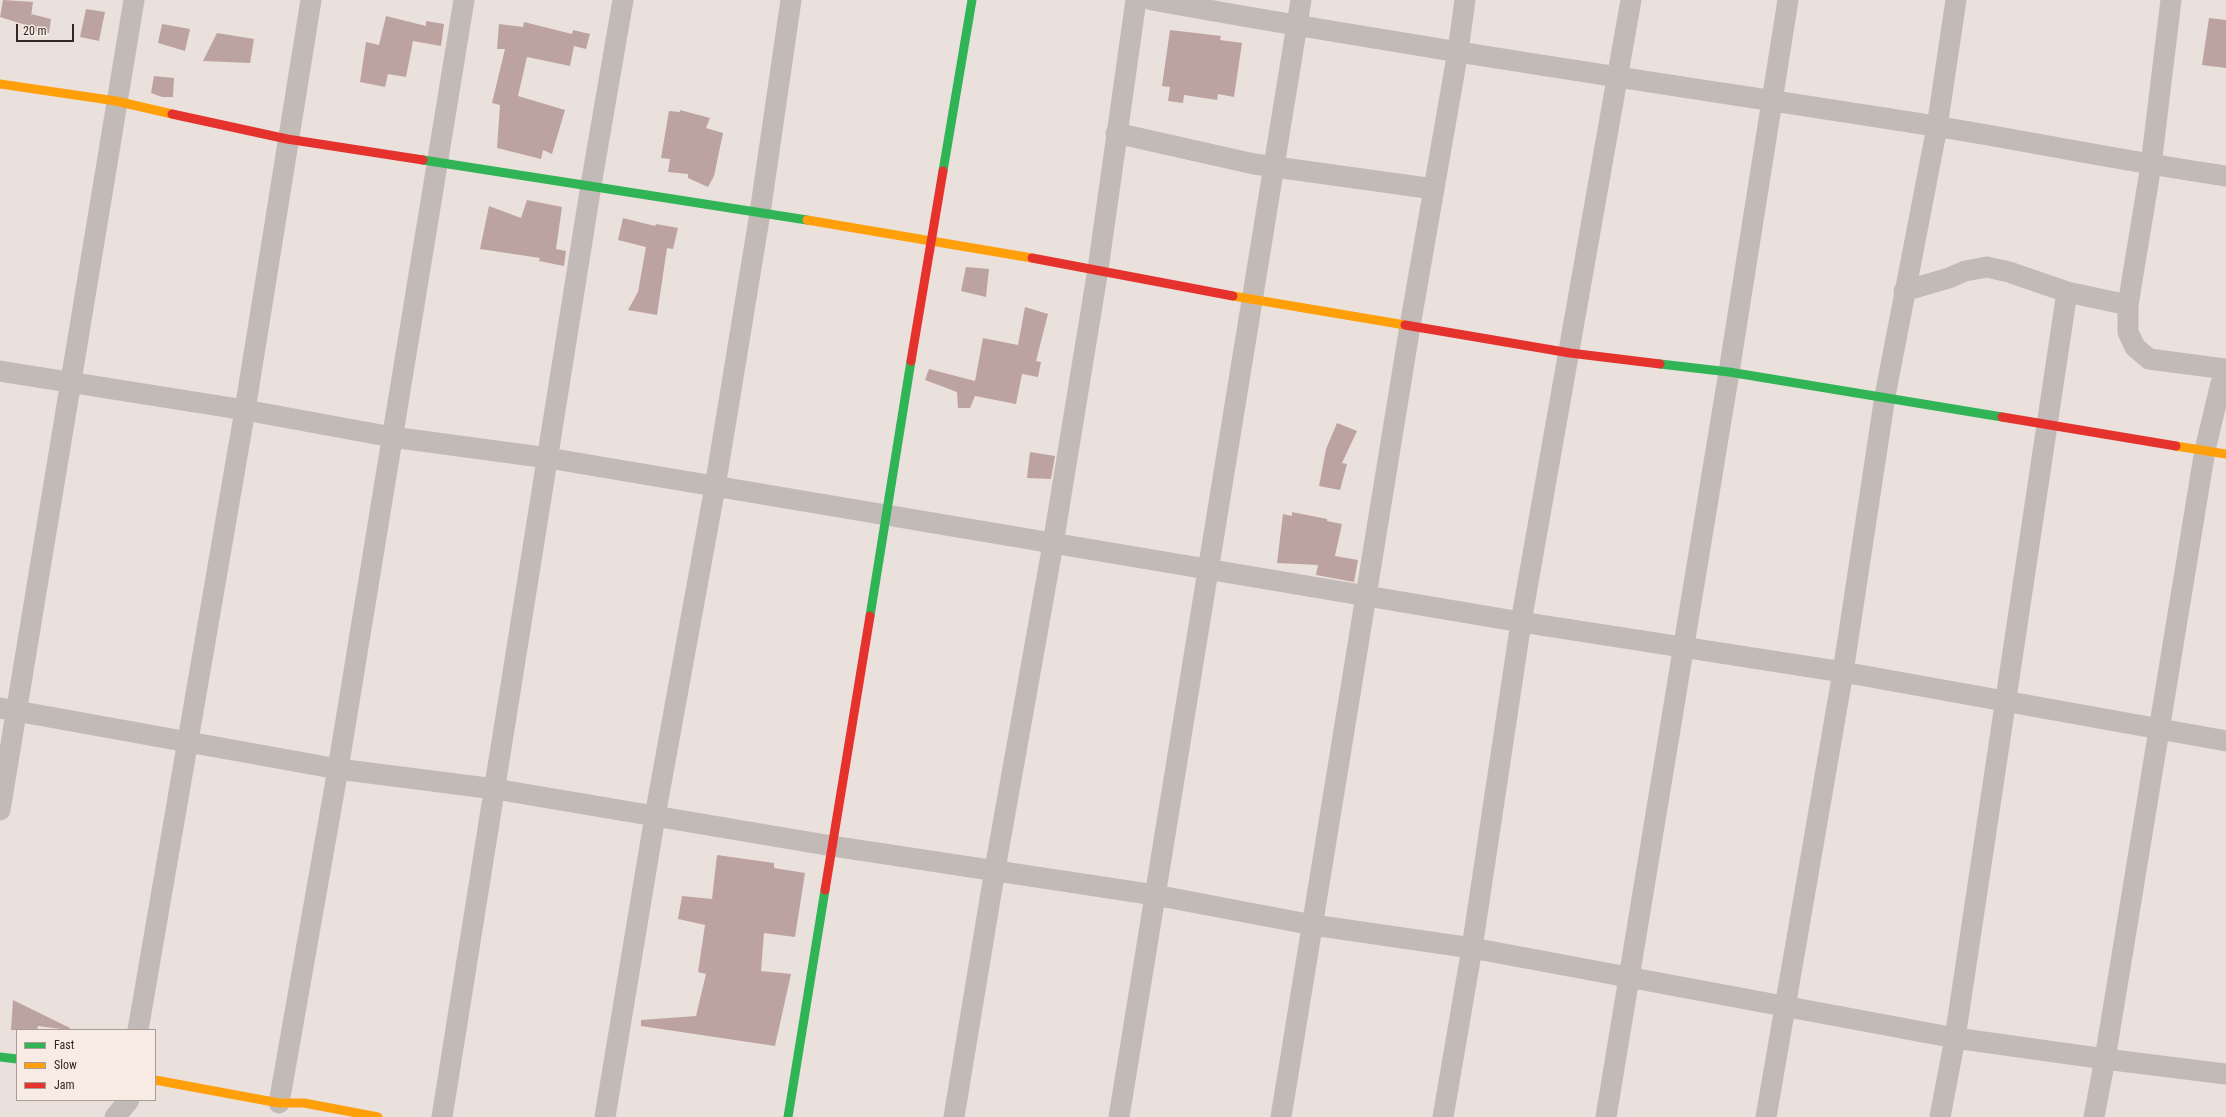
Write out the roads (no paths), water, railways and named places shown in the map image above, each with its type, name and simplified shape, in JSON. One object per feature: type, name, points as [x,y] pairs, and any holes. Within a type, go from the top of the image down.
[{"type":"street","points":[[0,810],[8,710],[70,381],[134,0]]},
{"type":"street","points":[[138,1029],[245,410],[287,139],[311,0]]},
{"type":"street","points":[[292,1108],[338,768],[439,162],[464,0]]},
{"type":"street","points":[[442,1117],[591,184],[623,0]]},
{"type":"street","points":[[605,1117],[655,816],[715,487],[760,213],[791,0]]},
{"type":"street","points":[[788,1117],[887,514],[930,240],[972,0]]},
{"type":"street","points":[[954,1117],[995,869],[1053,544],[1098,269],[1136,0]]},
{"type":"street","points":[[1152,0],[1297,26],[1619,78],[1937,126],[2151,165],[2226,176]]},
{"type":"street","points":[[1119,1117],[1254,300],[1301,0]]},
{"type":"street","points":[[1281,1117],[1410,326],[1458,51],[1465,0]]},
{"type":"street","points":[[1443,1117],[1472,948],[1521,622],[1619,78],[1631,0]]},
{"type":"street","points":[[1606,1117],[1729,372],[1788,0]]},
{"type":"street","points":[[1766,1117],[1843,672],[1885,396],[1904,291],[1937,126],[1956,0]]},
{"type":"street","points":[[2171,0],[2151,165],[2128,305],[2128,332],[2143,356],[2154,361],[2226,369]]},
{"type":"street","points":[[0,84],[116,101],[287,139],[591,184],[930,240],[1098,269],[1254,300],[1570,353],[1729,372],[1885,396],[2226,454]]},
{"type":"street","points":[[1116,133],[1275,167],[1434,189]]},
{"type":"street","points":[[1904,291],[1949,278],[1965,271],[1987,267],[2009,272],[2067,292],[2128,305]]},
{"type":"street","points":[[1940,1117],[1955,1038],[2007,700],[2046,424],[2067,292]]},
{"type":"street","points":[[0,371],[245,410],[392,437],[548,458],[715,487],[887,514],[1053,544],[1209,568],[1521,622],[1843,672],[2007,700],[2226,741]]},
{"type":"street","points":[[2094,1117],[2105,1059],[2204,450],[2221,383],[2226,374]]},
{"type":"street","points":[[8,710],[338,768],[495,789],[832,846],[995,869],[1155,895],[1313,924],[1472,948],[1955,1038],[2226,1074]]},
{"type":"street","points":[[0,1057],[16,1059]]},
{"type":"street","points":[[156,1080],[292,1108],[378,1117]]},
{"type":"street","points":[[115,1117],[127,1101]]}]
